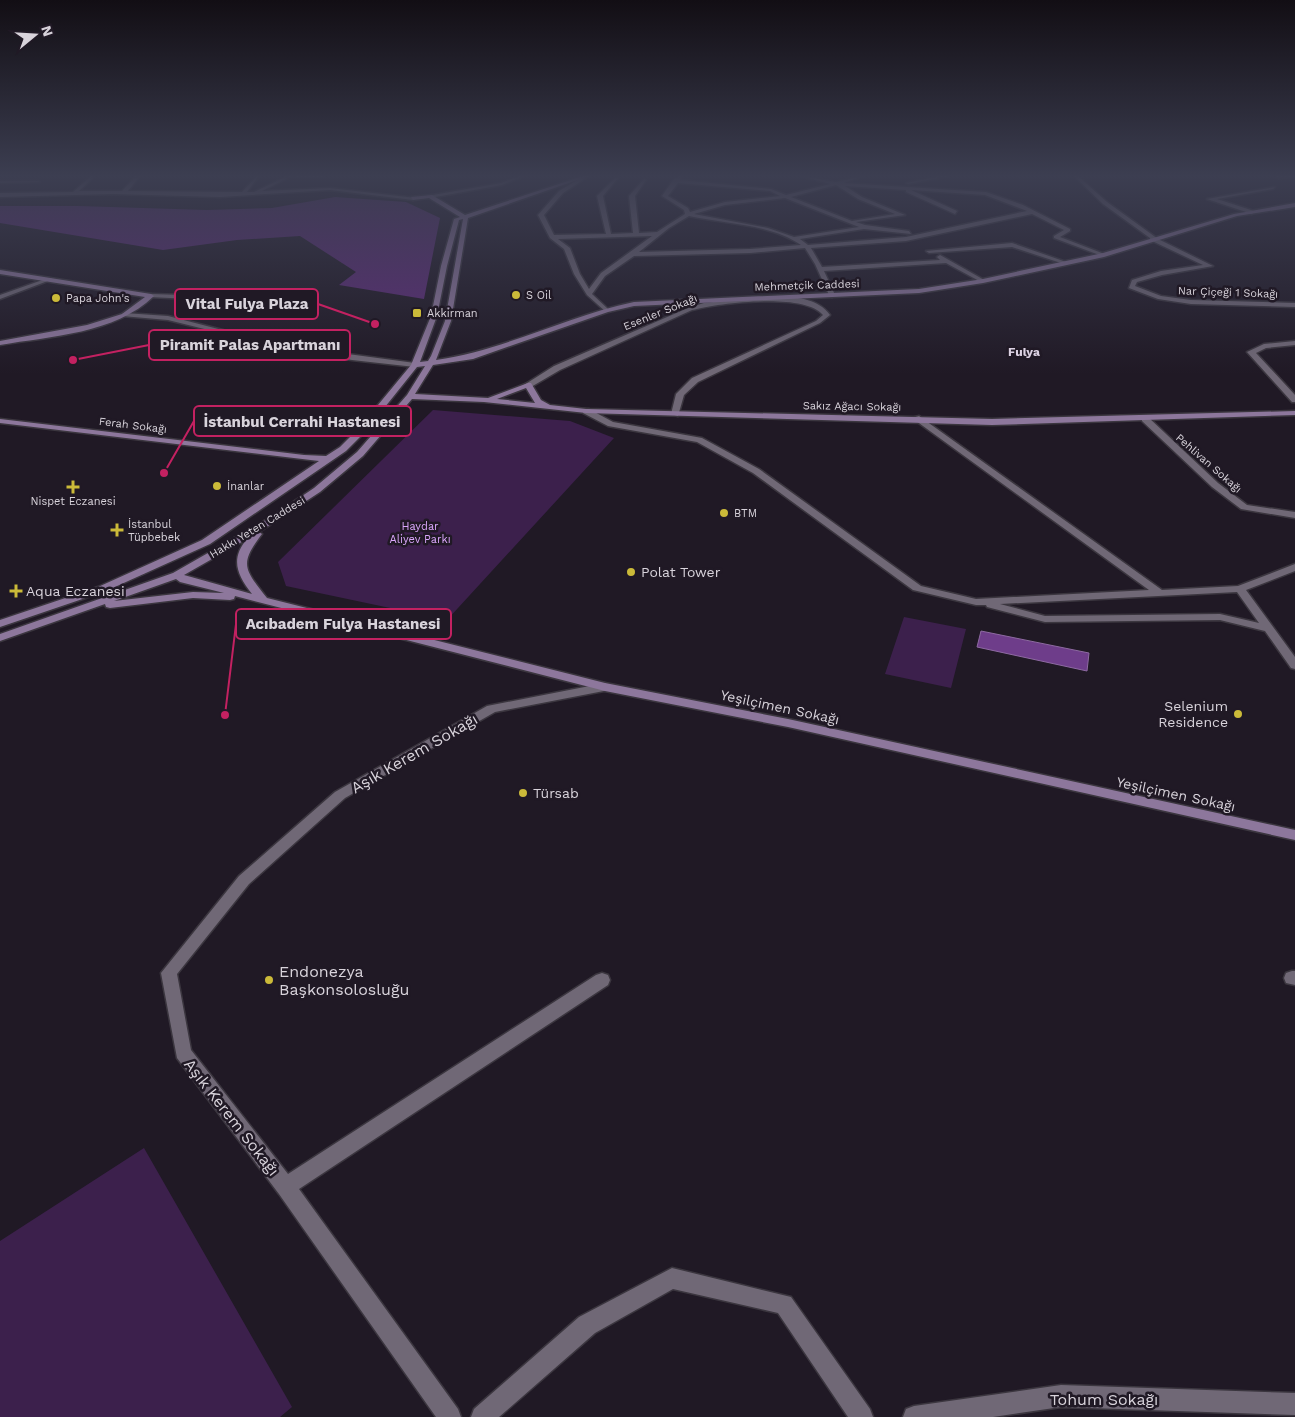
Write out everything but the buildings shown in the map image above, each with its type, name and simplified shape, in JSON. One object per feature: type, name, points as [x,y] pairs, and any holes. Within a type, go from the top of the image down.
[{"type":"street","name":"Hakkı Yeten Caddesi","points":[[0,624],[136,575],[206,542],[328,459],[362,430],[414,365],[434,316],[451,242]]},
{"type":"street","name":"Hakkı Yeten Caddesi","points":[[0,638],[177,575],[274,520],[318,490],[353,460],[392,420],[433,360],[448,321],[462,242]]},
{"type":"street","points":[[559,242],[567,248],[576,274],[590,294],[606,310]]},
{"type":"street","points":[[590,294],[602,274],[633,254],[647,242]]},
{"type":"street","points":[[797,242],[806,247],[820,269],[832,295]]},
{"type":"street","points":[[633,254],[741,252],[867,242]]},
{"type":"street","points":[[1067,242],[1104,255]]},
{"type":"street","name":"Mehmetçik Caddesi","points":[[414,365],[433,360],[470,357],[606,310],[634,304],[701,303],[919,291],[982,281],[1104,255],[1143,242]]},
{"type":"street","name":"Nar Çiçeği 1 Sokağı","points":[[1160,242],[1210,266],[1161,273],[1134,281],[1131,287],[1160,298],[1192,302],[1295,305]]},
{"type":"street","points":[[982,281],[929,251],[1012,245],[1066,263]]},
{"type":"street","points":[[820,269],[948,261]]},
{"type":"street","points":[[0,272],[50,279],[151,296],[200,303],[218,300],[190,296],[151,296],[124,315],[88,327],[0,343]]},
{"type":"street","points":[[0,297],[50,279]]},
{"type":"street","name":"Esenler Sokağı","points":[[528,385],[557,368],[701,303],[793,299],[819,305],[825,310],[827,315],[818,322],[695,380],[680,394],[675,414]]},
{"type":"street","points":[[124,315],[168,318],[269,343]]},
{"type":"street","points":[[1295,343],[1264,346],[1251,352],[1295,400]]},
{"type":"street","points":[[303,350],[414,365]]},
{"type":"street","points":[[484,400],[528,385],[538,402],[548,407]]},
{"type":"street","name":"Sakız Ağacı Sokağı","points":[[410,396],[484,400],[586,411],[916,418],[992,422],[1145,419],[1295,413]]},
{"type":"street","points":[[586,411],[611,424],[699,440],[756,471],[917,588],[1045,619],[1220,617],[1266,628]]},
{"type":"street","points":[[916,418],[1160,593]]},
{"type":"street","name":"Pehlivan Sokağı","points":[[1145,419],[1215,485],[1244,507],[1295,515]]},
{"type":"street","name":"Ferah Sokağı","points":[[0,421],[304,458],[353,460]]},
{"type":"street","points":[[262,599],[247,582],[240,564],[245,545],[274,520]]},
{"type":"street","points":[[976,602],[1240,589],[1295,567]]},
{"type":"street","points":[[136,575],[177,575]]},
{"type":"street","name":"Yeşilçimen Sokağı","points":[[177,575],[184,580],[605,686],[788,723],[1295,835]]},
{"type":"street","points":[[1240,589],[1266,628],[1295,665]]},
{"type":"street","name":"Yeşilçimen Sokağı","points":[[78,610],[151,599],[193,596],[262,599]]},
{"type":"street","name":"Aşık Kerem Sokağı","points":[[450,1417],[286,1187],[183,1053],[169,973],[244,880],[340,795],[491,709],[605,686]]},
{"type":"street","points":[[286,1187],[602,980]]},
{"type":"street","points":[[482,1417],[587,1325],[672,1278],[784,1304],[862,1417]]},
{"type":"street","name":"Tohum Sokağı","points":[[914,1417],[1061,1396],[1295,1404]]},
{"type":"green space","name":"Haydar Aliyev Parkı","points":[[433,410],[570,421],[614,438],[447,620],[286,586],[278,562]]},
{"type":"green space","points":[[904,617],[966,629],[951,688],[885,674]]},
{"type":"green space","points":[[144,1148],[292,1407],[280,1417],[0,1417],[0,1241]]},
{"type":"shaded area","points":[[115,242],[221,242],[163,250]]},
{"type":"shaded area","points":[[310,242],[435,242],[424,299],[339,285],[356,272]]},
{"type":"shaded area","points":[[981,631],[1089,653],[1087,671],[977,647]]},
{"type":"place","name":"S Oil","points":[[516,295]]},
{"type":"place","name":"Papa John's","points":[[56,298]]},
{"type":"place","name":"Akkirman","points":[[417,313]]},
{"type":"place","name":"Vital Fulya Plaza","points":[[375,324]]},
{"type":"place","name":"Piramit Palas Apartmanı","points":[[73,360]]},
{"type":"place","name":"İstanbul Cerrahi Hastanesi","points":[[164,473]]},
{"type":"place","name":"İnanlar","points":[[217,486]]},
{"type":"place","name":"Nispet Eczanesi","points":[[73,487]]},
{"type":"place","name":"BTM","points":[[724,513]]},
{"type":"place","name":"İstanbul Tüpbebek","points":[[117,530]]},
{"type":"place","name":"Polat Tower","points":[[631,572]]},
{"type":"place","name":"Aqua Eczanesi","points":[[16,591]]},
{"type":"place","name":"Selenium Residence","points":[[1238,714]]},
{"type":"place","name":"Acıbadem Fulya Hastanesi","points":[[225,715]]},
{"type":"place","name":"Türsab","points":[[523,793]]},
{"type":"place","name":"Endonezya Başkonsolosluğu","points":[[269,980]]},
{"type":"district","name":"Fulya","points":[[1024,352]]}]
